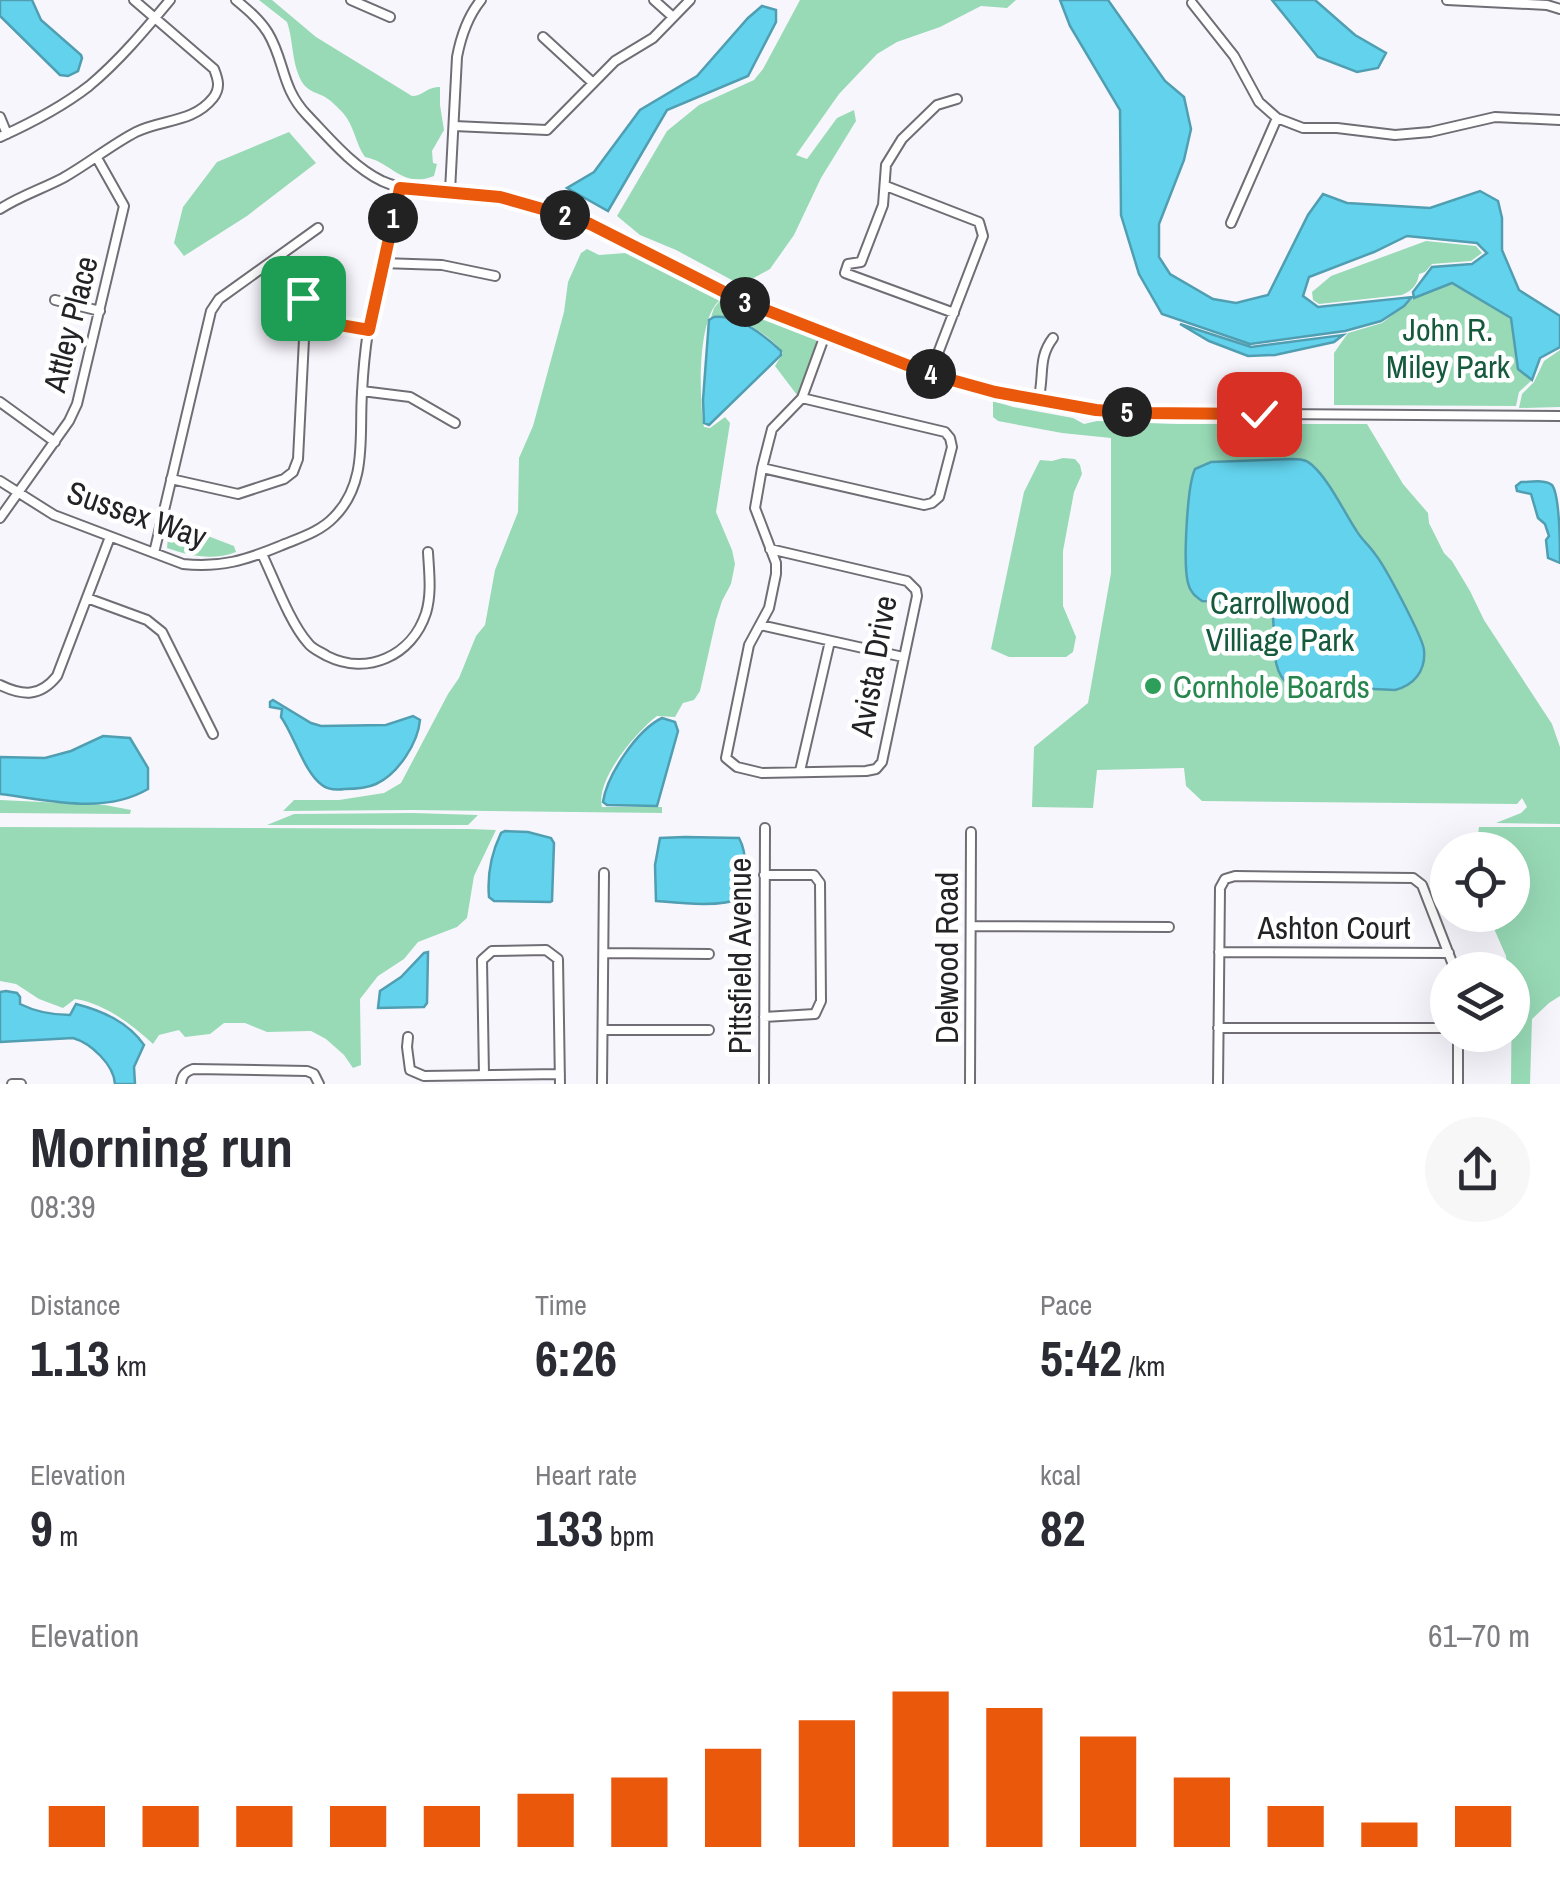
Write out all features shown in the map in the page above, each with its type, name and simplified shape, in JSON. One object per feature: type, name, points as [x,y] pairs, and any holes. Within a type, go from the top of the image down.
[{"type":"street","points":[[0,210],[97,158],[138,131],[188,118],[218,92],[219,80],[214,69],[134,0]]},
{"type":"street","points":[[0,117],[4,136],[49,113],[87,87],[120,58],[170,0]]},
{"type":"street","points":[[236,0],[267,32],[286,84],[303,111],[361,168],[379,179],[400,188],[500,197],[546,208],[590,224],[740,300],[930,374],[1038,401],[1141,413],[1560,416]]},
{"type":"street","points":[[351,0],[390,16]]},
{"type":"street","points":[[450,191],[458,56],[461,38],[481,0]]},
{"type":"street","points":[[654,0],[674,17]]},
{"type":"street","points":[[454,126],[547,130],[615,61],[653,38],[690,0]]},
{"type":"street","points":[[1447,0],[1560,9]]},
{"type":"street","points":[[1192,3],[1234,56],[1260,102],[1277,118],[1303,128],[1395,136],[1495,117],[1560,120]]},
{"type":"street","points":[[543,37],[592,83]]},
{"type":"street","points":[[954,313],[844,274],[848,264],[861,262],[866,253],[883,206],[886,164],[902,139],[938,105],[957,99]]},
{"type":"street","points":[[1230,223],[1277,118]]},
{"type":"street","name":"Attley Place","points":[[0,518],[70,422],[78,404],[124,206],[97,158]]},
{"type":"street","points":[[886,186],[978,222],[982,229],[983,236],[930,374]]},
{"type":"street","name":"Sussex Way","points":[[0,480],[54,515],[184,564],[229,564],[318,530],[347,501],[360,465],[369,330],[400,188]]},
{"type":"street","points":[[154,553],[210,311],[219,299],[318,228]]},
{"type":"street","points":[[172,479],[238,494],[293,472],[298,459],[305,319],[303,298],[275,259]]},
{"type":"street","points":[[382,263],[442,264],[495,276]]},
{"type":"street","points":[[56,300],[100,311]]},
{"type":"street","points":[[305,319],[369,330]]},
{"type":"street","name":"Avista Drive","points":[[770,549],[907,581],[916,590],[882,762],[876,768],[762,773],[737,767],[726,758],[750,646],[769,608],[776,574],[776,564],[770,549],[754,508],[762,468],[772,429],[802,398],[826,335]]},
{"type":"street","points":[[1038,401],[1043,351],[1053,338]]},
{"type":"street","points":[[362,391],[410,397],[456,423]]},
{"type":"street","points":[[762,468],[924,505],[939,498],[952,448],[945,432],[802,398]]},
{"type":"street","points":[[0,402],[55,442]]},
{"type":"street","points":[[0,685],[26,694],[49,686],[57,676],[110,537]]},
{"type":"street","points":[[262,554],[309,646],[346,664],[366,664],[385,660],[415,636],[430,592],[428,552]]},
{"type":"street","points":[[87,598],[147,620],[162,632],[213,734]]},
{"type":"street","points":[[760,625],[904,657]]},
{"type":"street","points":[[800,771],[830,641]]},
{"type":"street","name":"Pittsfield Avenue","points":[[764,1084],[765,828]]},
{"type":"street","name":"Delwood Road","points":[[970,1084],[971,832]]},
{"type":"street","points":[[602,1084],[604,873]]},
{"type":"street","points":[[764,875],[814,875],[820,884],[822,983],[815,1014],[764,1016]]},
{"type":"street","points":[[1218,1084],[1220,888],[1225,880],[1235,876],[1413,878],[1422,885],[1449,952]]},
{"type":"street","points":[[971,926],[1169,927]]},
{"type":"street","points":[[408,1037],[410,1070],[424,1076],[560,1079],[558,959],[546,950],[492,951],[482,960],[484,1076]]},
{"type":"street","name":"Ashton Court","points":[[1219,952],[1430,953]]},
{"type":"street","points":[[604,953],[709,954]]},
{"type":"street","points":[[1218,1028],[1430,1028]]},
{"type":"street","points":[[603,1030],[709,1030]]},
{"type":"street","points":[[1458,1052],[1458,1084]]},
{"type":"street","points":[[181,1084],[186,1072],[194,1069],[307,1071],[314,1074],[319,1084]]},
{"type":"street","points":[[250,1070],[250,1084]]},
{"type":"street","points":[[12,1084],[20,1084]]},
{"type":"green space","points":[[259,0],[272,0],[316,37],[412,96],[440,87],[444,130],[432,151],[433,163],[437,164],[434,176],[405,177],[365,157],[343,113],[304,85],[287,22]]},
{"type":"green space","points":[[800,0],[1016,0],[1007,8],[981,6],[877,54],[839,94],[796,155],[807,159],[837,118],[854,110],[856,121],[821,178],[794,235],[770,269],[741,285],[640,235],[617,216],[667,131],[699,105],[754,80]]},
{"type":"green space","points":[[289,132],[316,163],[247,216],[184,256],[174,243],[183,207],[217,162]]},
{"type":"green space","points":[[1426,241],[1476,246],[1482,253],[1471,261],[1432,264],[1419,274],[1412,289],[1402,295],[1319,304],[1313,300],[1312,292],[1331,276]]},
{"type":"green space","points":[[587,249],[599,255],[626,253],[656,264],[720,300],[707,323],[701,398],[704,427],[710,428],[725,417],[730,423],[716,512],[735,564],[731,584],[716,620],[700,691],[694,700],[683,703],[675,717],[657,716],[639,733],[619,757],[601,796],[602,807],[662,807],[662,813],[283,811],[294,800],[339,800],[384,793],[401,783],[459,678],[476,636],[485,625],[495,570],[518,512],[519,458],[533,426],[564,312],[568,282],[581,253]]},
{"type":"green space","name":"John R. Miley Park","points":[[1452,283],[1511,318],[1518,369],[1532,380],[1519,392],[1516,406],[1334,405],[1334,353],[1348,333],[1382,323],[1414,298]]},
{"type":"green space","points":[[723,297],[816,339],[817,347],[797,395],[775,366],[783,353],[770,339],[740,321],[711,317]]},
{"type":"green space","points":[[1560,350],[1560,407],[1519,408],[1522,394],[1534,382],[1544,361]]},
{"type":"green space","name":"Carrollwood Villiage Park","points":[[993,401],[1073,418],[1084,424],[1367,424],[1403,484],[1428,513],[1444,553],[1552,724],[1560,747],[1560,824],[1496,823],[1521,813],[1527,807],[1522,798],[1517,804],[1202,801],[1186,786],[1184,768],[1097,770],[1093,808],[1032,807],[1034,747],[1088,703],[1111,573],[1111,438],[998,421],[993,417]]},
{"type":"green space","points":[[1075,459],[1082,474],[1074,492],[1063,551],[1063,606],[1076,637],[1073,652],[1066,657],[1009,657],[991,649],[1024,492],[1040,460]]},
{"type":"green space","points":[[169,526],[234,546],[236,552],[202,556],[167,548]]},
{"type":"green space","points":[[0,800],[105,805],[131,810],[130,814],[0,813]]},
{"type":"green space","points":[[294,814],[478,815],[468,825],[267,825]]},
{"type":"green space","points":[[0,827],[496,830],[474,876],[467,918],[457,927],[418,942],[404,959],[378,976],[360,999],[361,1065],[353,1068],[326,1039],[311,1031],[267,1032],[245,1023],[224,1023],[210,1034],[185,1037],[179,1030],[159,1035],[153,1044],[96,1005],[75,999],[63,1008],[16,984],[0,981]]},
{"type":"green space","points":[[1479,827],[1560,827],[1560,996],[1532,1019],[1530,1084],[1511,1084],[1511,1052],[1530,1052],[1530,952],[1504,952],[1495,932],[1530,932],[1530,832],[1478,832]]},
{"type":"water","points":[[0,0],[32,0],[41,20],[81,55],[78,71],[60,75],[0,16]]},
{"type":"water","points":[[1060,0],[1108,0],[1165,81],[1184,97],[1191,129],[1184,160],[1159,224],[1159,257],[1170,274],[1213,299],[1236,303],[1268,295],[1308,215],[1323,194],[1347,203],[1430,208],[1480,191],[1498,201],[1502,250],[1519,290],[1560,316],[1560,347],[1540,358],[1532,380],[1518,369],[1511,318],[1452,283],[1414,298],[1413,292],[1432,267],[1472,264],[1487,253],[1477,243],[1407,236],[1309,277],[1303,296],[1318,307],[1412,297],[1381,321],[1345,331],[1250,344],[1162,314],[1139,274],[1121,215],[1120,110],[1070,26]]},
{"type":"water","points":[[1272,0],[1315,0],[1355,35],[1386,53],[1378,68],[1357,72],[1318,57]]},
{"type":"water","points":[[762,6],[776,10],[776,22],[748,76],[667,110],[608,211],[567,188],[594,172],[640,110],[697,76]]},
{"type":"water","points":[[714,317],[750,327],[781,355],[709,425],[704,423],[703,400],[709,320]]},
{"type":"water","points":[[1180,324],[1251,347],[1343,335],[1334,342],[1275,355],[1248,356],[1209,341]]},
{"type":"water","points":[[1299,459],[1312,465],[1324,479],[1380,561],[1411,618],[1424,658],[1417,676],[1402,688],[1289,685],[1278,670],[1272,611],[1260,604],[1202,601],[1190,589],[1187,525],[1195,469],[1211,462]]},
{"type":"water","points":[[1521,482],[1549,483],[1555,491],[1560,563],[1548,558],[1545,524],[1538,518],[1531,494],[1517,491]]},
{"type":"water","points":[[273,700],[321,726],[386,725],[413,716],[420,720],[406,757],[392,773],[365,787],[333,789],[322,785],[310,771],[281,717],[282,709],[270,707]]},
{"type":"water","points":[[662,718],[675,722],[678,731],[657,806],[607,805],[603,802],[610,779],[625,754],[643,732]]},
{"type":"water","points":[[103,736],[130,738],[148,768],[148,789],[113,802],[94,804],[0,794],[0,757],[45,758]]},
{"type":"water","points":[[505,831],[551,838],[552,901],[494,901],[489,897],[492,856]]},
{"type":"water","points":[[660,838],[739,838],[745,867],[741,898],[711,904],[656,901],[655,865]]},
{"type":"water","points":[[428,952],[424,1007],[378,1008],[380,991]]},
{"type":"water","points":[[0,992],[17,993],[20,1004],[38,1011],[70,1015],[76,1004],[123,1024],[144,1045],[134,1067],[135,1084],[115,1084],[111,1070],[100,1056],[73,1038],[0,1042]]},
{"type":"place","name":"Cornhole Boards","points":[[1153,686]]},
{"type":"route","points":[[303,298],[305,319],[369,330],[400,188],[500,197],[590,224],[740,300],[930,374],[995,392],[1096,410],[1259,414]]}]
